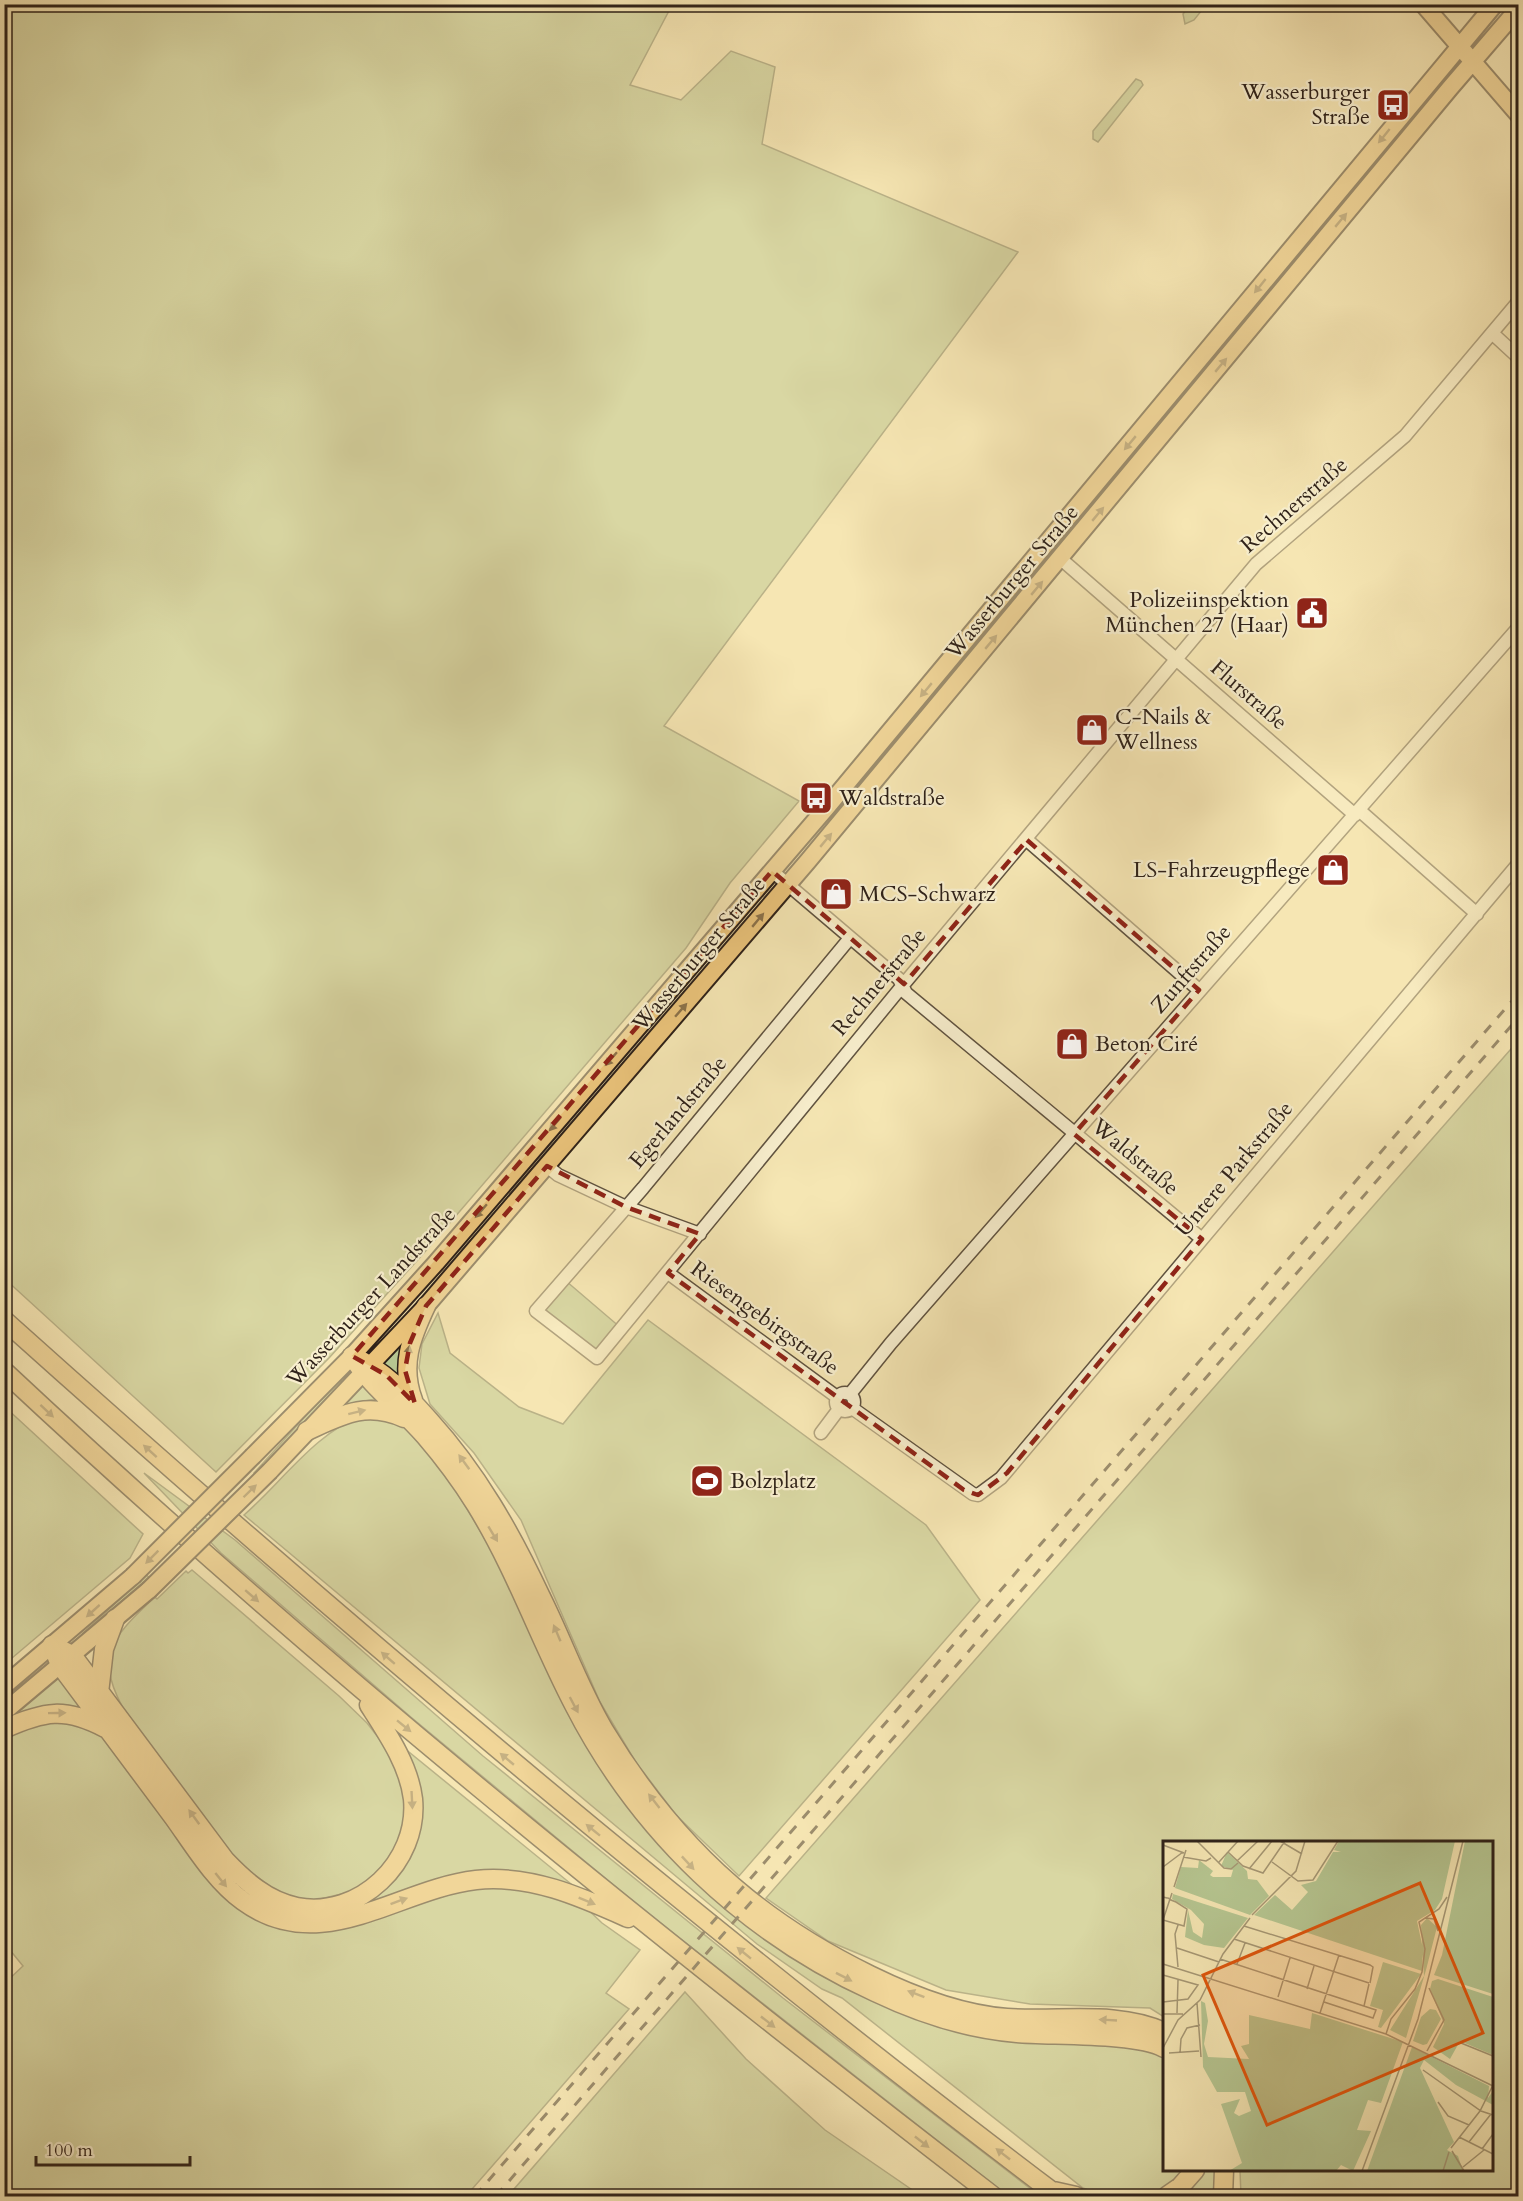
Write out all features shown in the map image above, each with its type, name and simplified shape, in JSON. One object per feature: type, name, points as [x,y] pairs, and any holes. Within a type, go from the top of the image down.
[{"type":"highway","points":[[426,1306],[410,1343],[405,1370],[412,1412],[425,1436],[474,1502],[508,1558],[574,1707],[619,1780],[670,1845],[695,1871],[738,1908],[795,1949],[876,1993],[940,2017],[1005,2031],[1141,2040],[1163,2048]]},
{"type":"highway","points":[[4,1320],[202,1498],[464,1724],[789,1990],[1053,2193],[1076,2196]]},
{"type":"highway","points":[[352,1356],[459,1454],[489,1496],[542,1598],[586,1697],[629,1770],[681,1834],[747,1898],[802,1937],[843,1960],[900,1988],[945,2005],[1006,2018],[1133,2022],[1163,2032]]},
{"type":"highway","points":[[4,1371],[208,1557],[358,1689],[651,1929],[993,2196]]},
{"type":"highway","points":[[307,1431],[332,1420],[373,1409],[412,1412]]},
{"type":"highway","points":[[99,1693],[104,1649],[115,1619]]},
{"type":"highway","points":[[52,1645],[99,1693],[240,1876],[252,1887],[277,1900],[312,1908],[338,1905],[368,1891],[389,1874],[409,1836],[413,1801],[407,1774],[379,1720],[358,1689]]},
{"type":"highway","points":[[66,1660],[109,1730],[231,1892],[244,1902],[274,1917],[304,1924],[341,1921],[446,1885],[477,1880],[512,1880],[560,1891],[651,1929]]},
{"type":"highway","points":[[4,1729],[46,1714],[66,1713],[89,1720],[109,1730]]},
{"type":"highway","points":[[1167,2196],[1180,2187],[1193,2171]]},
{"type":"highway","points":[[1223,2196],[1224,2171]]},
{"type":"main road","points":[[1423,4],[1518,114]]},
{"type":"main road","name":"Wasserburger Straße","points":[[519,1166],[922,694],[1495,4]]},
{"type":"main road","name":"Wasserburger Straße","points":[[535,1181],[1061,559],[1518,9]]},
{"type":"main road","name":"Wasserburger Landstraße","points":[[52,1645],[133,1576],[352,1356],[519,1166]]},
{"type":"main road","name":"Wasserburger Landstraße","points":[[115,1619],[149,1590],[270,1471],[426,1306],[535,1181]]},
{"type":"main road","points":[[4,1713],[115,1619]]},
{"type":"main road","points":[[4,1686],[52,1645]]},
{"type":"street","name":"Rechnerstraße","points":[[600,1357],[903,985],[1027,840],[1256,564],[1283,538],[1390,451],[1518,302]]},
{"type":"street","points":[[1492,333],[1518,357]]},
{"type":"street","name":"Flurstraße","points":[[1061,559],[1177,661],[1477,914]]},
{"type":"street","name":"Zunftstraße","points":[[850,1394],[891,1343],[1518,628]]},
{"type":"street","points":[[1027,840],[1199,990]]},
{"type":"street","name":"Untere Parkstraße","points":[[852,1408],[964,1490],[978,1495],[1007,1473],[1518,864]]},
{"type":"street","name":"Waldstraße","points":[[772,870],[903,985],[906,993],[1202,1239]]},
{"type":"street","name":"Egerlandstraße","points":[[600,1357],[597,1358],[537,1311],[850,938]]},
{"type":"street","points":[[548,1166],[558,1175],[626,1207],[700,1234]]},
{"type":"street","name":"Riesengebirgstraße","points":[[668,1274],[838,1403],[821,1433]]},
{"type":"street","points":[[843,1393],[850,1394],[855,1401],[852,1408],[846,1411],[838,1403],[843,1393]]},
{"type":"highlighted area","points":[[1027,840],[1199,990],[1074,1134],[1202,1239],[1007,1473],[978,1495],[964,1490],[668,1273],[700,1234],[626,1207],[547,1166],[426,1306],[410,1343],[405,1370],[415,1404],[386,1375],[352,1356],[772,871],[904,984]]},
{"type":"green space","points":[[1191,4],[1206,5],[1194,20],[1185,24],[1183,14]]},
{"type":"green space","points":[[4,5],[672,5],[630,85],[681,100],[731,51],[775,67],[762,144],[1018,252],[664,726],[799,801],[730,883],[686,948],[423,1254],[329,1358],[216,1472],[5,1279]]},
{"type":"green space","points":[[1136,79],[1143,85],[1098,142],[1093,139],[1093,131]]},
{"type":"green space","points":[[1439,84],[1191,391],[1189,389],[1223,349],[1246,315]]},
{"type":"green space","points":[[1161,420],[1164,423],[805,856],[803,854],[845,805],[863,777]]},
{"type":"green space","points":[[1518,1041],[1518,2196],[1241,2196],[1240,2171],[1493,2171],[1493,1841],[1163,1841],[1163,2016],[1150,2008],[1030,2004],[946,1990],[828,1941],[766,1898]]},
{"type":"green space","points":[[566,1281],[621,1328],[600,1354],[543,1309]]},
{"type":"green space","points":[[438,1313],[450,1353],[519,1407],[563,1424],[648,1320],[926,1525],[980,1600],[739,1876],[676,1815],[635,1761],[600,1702],[521,1520],[474,1453],[430,1404],[419,1368],[422,1344]]},
{"type":"green space","points":[[406,1337],[399,1359],[403,1382],[383,1363]]},
{"type":"green space","points":[[339,1379],[344,1384],[256,1475],[254,1473]]},
{"type":"green space","points":[[362,1385],[376,1399],[342,1405]]},
{"type":"green space","points":[[5,1407],[143,1534],[130,1558],[5,1664]]},
{"type":"green space","points":[[364,1414],[401,1423],[444,1471],[508,1577],[592,1751],[854,1990],[1146,2048],[1163,2056],[1163,2171],[1185,2171],[1165,2189],[1148,2196],[1120,2197],[1100,2194],[1083,2188],[842,1998],[822,1989],[757,1944],[244,1515],[314,1446],[346,1423]]},
{"type":"green space","points":[[144,1473],[235,1540],[483,1756],[783,1998],[1040,2196],[1008,2196],[640,1907],[412,1718],[221,1553]]},
{"type":"green space","points":[[192,1570],[339,1696],[367,1723],[384,1745],[397,1769],[405,1794],[407,1815],[398,1848],[374,1879],[354,1891],[316,1900],[299,1899],[279,1893],[235,1860],[128,1717],[117,1696],[109,1664],[111,1651],[117,1638],[126,1625],[155,1597],[157,1599],[186,1571],[188,1573]]},
{"type":"green space","points":[[146,1575],[149,1577],[80,1638],[83,1633]]},
{"type":"green space","points":[[74,1664],[232,1877],[254,1894],[277,1907],[295,1913],[328,1915],[357,1907],[382,1891],[401,1868],[413,1841],[418,1811],[415,1781],[403,1751],[404,1748],[576,1888],[528,1875],[507,1872],[487,1873],[447,1880],[355,1912],[327,1917],[284,1915],[256,1904],[230,1884],[207,1858],[169,1801],[70,1665]]},
{"type":"green space","points":[[60,1674],[90,1713],[9,1718]]},
{"type":"green space","points":[[60,1719],[99,1731],[226,1893],[382,1914],[479,1886],[526,1888],[581,1903],[602,1923],[640,1950],[606,1993],[629,2009],[466,2196],[5,2196],[5,1983],[23,1966],[5,1944],[4,1738],[26,1725]]},
{"type":"green space","points":[[685,1992],[746,2059],[825,2130],[921,2196],[508,2196]]},
{"type":"green space","points":[[1202,2171],[1217,2171],[1217,2196],[1178,2196]]},
{"type":"railway","points":[[475,2196],[1518,994]]},
{"type":"railway","points":[[496,2196],[1518,1018]]},
{"type":"place","name":"Wasserburger Straße","points":[[1393,105]]},
{"type":"place","name":"Polizeiinspektion München 27 (Haar)","points":[[1312,613]]},
{"type":"place","name":"C-Nails & Wellness","points":[[1092,730]]},
{"type":"place","name":"Waldstraße","points":[[816,798]]},
{"type":"place","name":"LS-Fahrzeugpflege","points":[[1333,870]]},
{"type":"place","name":"MCS-Schwarz","points":[[836,894]]},
{"type":"place","name":"Beton Ciré","points":[[1072,1044]]},
{"type":"place","name":"Bolzplatz","points":[[707,1481]]}]
